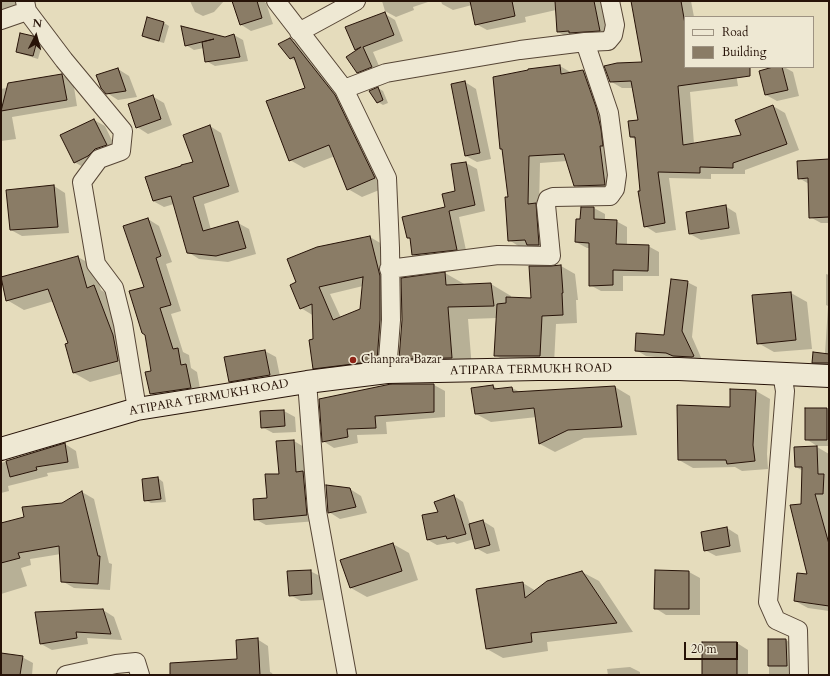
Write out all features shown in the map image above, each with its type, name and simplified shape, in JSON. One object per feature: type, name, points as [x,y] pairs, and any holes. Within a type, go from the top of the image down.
[{"type":"main road","name":"ATIPARA TERMUKH ROAD","points":[[1,449],[137,409],[307,382],[387,372],[538,369],[679,369],[829,376]]},
{"type":"street","points":[[276,1],[344,89],[387,178],[391,320],[387,372]]},
{"type":"street","points":[[299,32],[356,1]]},
{"type":"street","points":[[344,89],[386,73],[520,50],[585,42],[608,41],[613,35],[615,25],[610,1]]},
{"type":"street","points":[[1,20],[26,6],[64,60],[123,131],[121,151],[99,159],[82,182],[96,264],[114,288],[116,295],[123,324],[137,409]]},
{"type":"street","points":[[389,269],[498,255],[552,256],[546,205],[548,199],[553,197],[610,196],[615,189],[617,175],[608,113],[585,42]]},
{"type":"street","points":[[782,374],[785,391],[768,602],[776,620],[798,630],[799,675]]},
{"type":"street","points":[[307,382],[317,511],[347,675]]},
{"type":"street","points":[[66,675],[116,664],[136,662],[140,675]]},
{"type":"building","points":[[232,1],[257,1],[262,18],[240,25]]},
{"type":"building","points":[[470,1],[512,1],[515,16],[475,25]]},
{"type":"building","points":[[555,1],[594,1],[600,31],[569,33],[569,31],[557,32]]},
{"type":"building","points":[[631,1],[681,1],[684,18],[684,68],[750,68],[750,76],[678,86],[683,145],[741,135],[735,120],[773,105],[787,144],[733,163],[733,168],[700,167],[700,173],[658,172],[665,223],[644,227],[638,191],[640,191],[635,137],[630,137],[628,121],[638,120],[631,81],[610,82],[604,66],[617,63],[642,62]]},
{"type":"building","points":[[385,12],[394,35],[363,47],[372,67],[357,73],[346,57],[361,47],[355,50],[345,27]]},
{"type":"building","points":[[147,17],[164,22],[159,41],[142,36]]},
{"type":"building","points":[[181,26],[225,37],[234,34],[240,57],[205,62],[202,42],[214,39],[185,46]]},
{"type":"building","points":[[20,33],[33,36],[37,41],[33,56],[16,52]]},
{"type":"building","points":[[290,38],[335,95],[375,178],[347,190],[329,145],[289,161],[266,101],[305,88],[294,57],[290,59],[278,44]]},
{"type":"building","points":[[560,65],[561,74],[583,70],[596,107],[601,129],[603,146],[600,146],[605,185],[574,186],[564,154],[529,156],[528,204],[536,203],[539,245],[527,245],[525,240],[508,241],[505,197],[508,197],[502,149],[500,149],[493,77],[528,69]]},
{"type":"building","points":[[118,68],[126,91],[106,94],[101,88],[96,75]]},
{"type":"building","points":[[770,68],[782,68],[788,90],[765,95],[759,71]]},
{"type":"building","points":[[62,74],[67,100],[1,111],[8,83]]},
{"type":"building","points":[[465,81],[480,153],[465,156],[451,84]]},
{"type":"building","points":[[378,87],[383,100],[377,103],[369,91]]},
{"type":"building","points":[[153,95],[161,119],[136,128],[128,104]]},
{"type":"building","points":[[94,119],[107,145],[95,149],[88,156],[74,163],[60,135]]},
{"type":"building","points":[[210,125],[229,186],[193,197],[203,231],[238,221],[246,248],[216,256],[187,253],[171,196],[153,201],[145,177],[193,162],[183,135]]},
{"type":"building","points":[[829,159],[829,217],[809,218],[808,178],[798,179],[797,161]]},
{"type":"building","points":[[466,162],[475,205],[449,211],[457,250],[412,255],[410,238],[407,238],[402,217],[445,207],[442,194],[455,191],[451,164]]},
{"type":"building","points":[[54,185],[58,227],[10,230],[6,190]]},
{"type":"building","points":[[726,205],[729,228],[689,234],[686,212]]},
{"type":"building","points":[[581,207],[594,207],[594,219],[617,220],[616,244],[649,245],[648,271],[613,270],[613,285],[589,286],[589,243],[575,242],[576,219],[580,219]]},
{"type":"building","points":[[148,218],[161,256],[156,258],[171,305],[160,308],[173,349],[178,348],[181,365],[186,364],[191,388],[150,394],[145,372],[151,371],[145,335],[142,333],[129,291],[144,287],[123,226]]},
{"type":"building","points":[[370,236],[380,276],[380,320],[377,361],[313,369],[309,340],[313,339],[312,304],[300,309],[290,285],[296,282],[287,259],[317,247]],"holes":[[[363,277],[360,309],[333,320],[319,287]]]},
{"type":"building","points":[[78,256],[87,288],[94,285],[113,335],[118,361],[73,373],[65,344],[68,343],[48,289],[6,301],[1,277]]},
{"type":"building","points":[[561,265],[563,315],[542,316],[540,356],[494,356],[497,304],[506,303],[506,297],[531,298],[529,266]]},
{"type":"building","points":[[445,272],[446,285],[491,283],[494,306],[448,307],[452,358],[399,359],[402,320],[401,278]]},
{"type":"building","points":[[671,279],[688,281],[682,331],[694,356],[692,357],[673,356],[666,353],[635,351],[636,333],[664,335]]},
{"type":"building","points":[[791,292],[796,340],[757,344],[752,295]]},
{"type":"building","points":[[265,350],[270,375],[229,382],[224,357]]},
{"type":"building","points":[[813,352],[829,354],[829,363],[812,363]]},
{"type":"building","points":[[391,384],[434,384],[434,412],[375,416],[376,428],[347,429],[348,437],[322,442],[319,399]]},
{"type":"building","points":[[493,385],[494,389],[512,387],[513,392],[615,386],[622,427],[568,430],[539,444],[534,408],[475,414],[471,388]]},
{"type":"building","points":[[730,389],[756,390],[753,445],[755,461],[727,464],[726,460],[678,460],[677,405],[730,407]]},
{"type":"building","points":[[805,408],[827,408],[827,440],[805,440]]},
{"type":"building","points":[[284,410],[285,426],[261,428],[260,411]]},
{"type":"building","points":[[294,440],[296,472],[303,471],[307,515],[254,520],[253,499],[267,498],[265,474],[279,474],[276,441]]},
{"type":"building","points":[[65,443],[68,462],[36,467],[37,470],[10,477],[6,461]]},
{"type":"building","points":[[817,446],[818,474],[824,474],[823,494],[815,494],[829,544],[829,606],[794,601],[797,573],[807,574],[790,505],[801,504],[802,467],[795,467],[794,447]]},
{"type":"building","points":[[158,477],[161,499],[144,501],[142,479]]},
{"type":"building","points":[[326,485],[350,488],[356,507],[328,513]]},
{"type":"building","points":[[82,491],[98,556],[100,556],[98,584],[61,582],[59,546],[18,553],[20,558],[1,563],[1,523],[24,517],[22,507],[62,503]]},
{"type":"building","points":[[454,495],[466,534],[447,539],[446,536],[427,540],[422,515],[438,512],[434,502]]},
{"type":"building","points":[[483,520],[490,545],[475,549],[469,524]]},
{"type":"building","points":[[727,527],[730,546],[704,551],[701,532]]},
{"type":"building","points":[[393,543],[402,571],[350,588],[340,560]]},
{"type":"building","points":[[311,570],[312,594],[289,596],[287,571]]},
{"type":"building","points":[[655,570],[689,571],[689,609],[654,609]]},
{"type":"building","points":[[582,571],[617,623],[531,633],[532,642],[486,649],[476,589],[523,582],[525,598],[547,581]]},
{"type":"building","points":[[103,609],[111,634],[76,632],[77,638],[40,644],[35,612]]},
{"type":"building","points":[[258,638],[260,675],[170,675],[170,663],[237,659],[236,640]]},
{"type":"building","points":[[768,639],[786,639],[787,666],[768,666]]},
{"type":"building","points":[[702,642],[737,642],[737,675],[702,675]]},
{"type":"building","points":[[1,653],[23,656],[20,675],[1,675]]},
{"type":"place","name":"Chanpara Bazar","points":[[353,360]]}]
